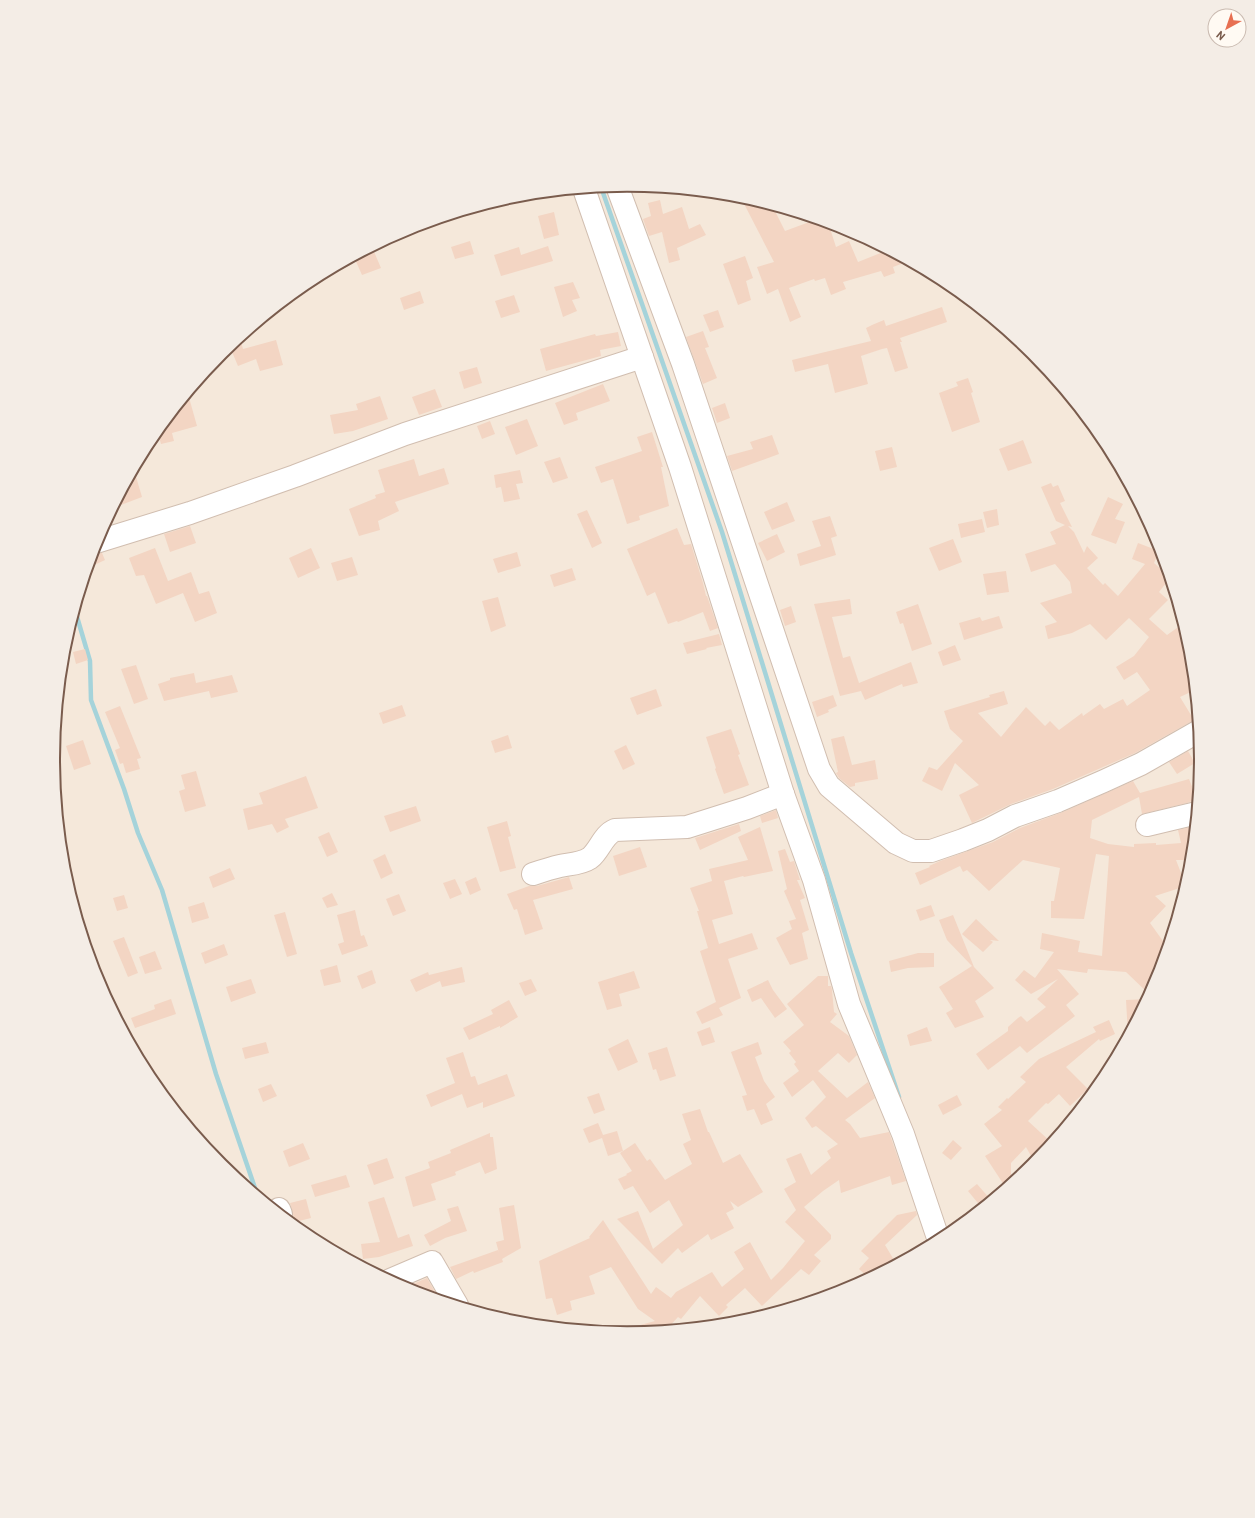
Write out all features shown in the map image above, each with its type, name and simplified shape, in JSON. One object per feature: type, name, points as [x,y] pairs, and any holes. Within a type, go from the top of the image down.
[{"type":"street","points":[[619,192],[683,364],[819,770],[829,786],[896,843],[913,851],[930,851],[988,830],[1015,816],[1058,801],[1110,778],[1147,761],[1194,734]]},
{"type":"street","points":[[586,193],[704,539],[783,794],[814,880],[849,1004],[903,1134],[937,1235]]},
{"type":"street","points":[[104,539],[190,513],[295,476],[405,434],[642,357]]},
{"type":"street","points":[[533,874],[559,866],[579,863],[589,859],[609,833],[615,830],[687,827],[747,808],[783,794]]},
{"type":"street","points":[[1147,825],[1192,814]]},
{"type":"street","points":[[397,1277],[432,1262],[453,1299]]},
{"type":"shaded area","points":[[628,192],[702,196],[738,202],[810,222],[845,235],[878,250],[911,268],[943,287],[1002,332],[1029,358],[1078,414],[1119,475],[1136,508],[1152,542],[1176,612],[1184,648],[1194,722],[1194,796],[1190,833],[1176,906],[1165,941],[1152,976],[1119,1043],[1078,1104],[1054,1133],[1002,1186],[973,1209],[943,1231],[878,1268],[845,1283],[774,1307],[738,1316],[702,1322],[665,1325],[590,1325],[553,1322],[517,1316],[445,1296],[410,1283],[377,1268],[344,1250],[312,1231],[253,1186],[226,1160],[177,1104],[136,1043],[119,1010],[103,976],[79,906],[71,870],[61,796],[61,722],[65,685],[79,612],[90,577],[103,542],[136,475],[177,414],[201,385],[253,332],[282,309],[312,287],[377,250],[410,235],[481,211],[517,202],[553,196],[590,193]]},
{"type":"building","points":[[660,200],[663,214],[682,207],[689,229],[700,224],[706,235],[677,248],[680,260],[669,263],[662,232],[649,236],[643,219],[651,216],[648,203]]},
{"type":"building","points":[[744,203],[775,211],[785,231],[810,222],[830,230],[836,247],[849,241],[858,262],[882,252],[903,263],[893,267],[895,273],[884,277],[881,271],[843,282],[846,289],[831,295],[825,278],[815,281],[814,279],[789,288],[801,317],[790,322],[778,289],[767,294],[757,267],[774,262]]},
{"type":"building","points":[[554,212],[559,235],[544,239],[538,216]]},
{"type":"building","points":[[470,241],[474,254],[455,259],[451,247]]},
{"type":"building","points":[[548,246],[553,261],[501,276],[494,255],[519,247],[521,255]]},
{"type":"building","points":[[374,252],[381,268],[362,275],[356,261]]},
{"type":"building","points":[[745,256],[753,278],[746,281],[751,300],[738,305],[723,264]]},
{"type":"building","points":[[573,282],[580,298],[572,300],[577,311],[563,317],[554,287]]},
{"type":"building","points":[[420,291],[424,303],[404,310],[400,298]]},
{"type":"building","points":[[514,295],[520,312],[501,318],[495,301]]},
{"type":"building","points":[[942,307],[947,322],[900,338],[908,368],[895,372],[887,348],[861,356],[868,384],[835,393],[828,364],[795,372],[792,360],[871,341],[866,328],[872,325],[884,320],[886,326]]},
{"type":"building","points":[[718,310],[724,327],[710,332],[703,315]]},
{"type":"building","points":[[703,331],[709,347],[705,348],[717,378],[703,384],[686,337]]},
{"type":"building","points":[[618,332],[621,346],[600,350],[601,356],[546,371],[540,349],[595,334],[596,336]]},
{"type":"building","points":[[276,340],[283,365],[260,371],[256,359],[238,366],[232,352],[241,343],[243,349]]},
{"type":"building","points":[[477,367],[482,383],[464,389],[459,372]]},
{"type":"building","points":[[968,378],[980,422],[952,432],[939,393],[958,386],[956,382]]},
{"type":"building","points":[[603,384],[610,401],[576,413],[578,420],[564,425],[555,403]]},
{"type":"building","points":[[435,389],[442,407],[419,415],[412,397]]},
{"type":"building","points":[[380,396],[388,419],[353,431],[334,434],[330,415],[358,410],[356,404]]},
{"type":"building","points":[[189,399],[197,426],[172,433],[174,441],[161,444],[160,439]]},
{"type":"building","points":[[725,403],[730,418],[717,423],[712,408]]},
{"type":"building","points":[[527,419],[538,446],[516,455],[505,427]]},
{"type":"building","points":[[490,421],[495,434],[482,439],[477,426]]},
{"type":"building","points":[[652,432],[663,467],[661,467],[669,506],[639,516],[640,520],[627,524],[613,479],[601,483],[595,467],[642,451],[637,437]]},
{"type":"building","points":[[772,435],[779,454],[732,471],[727,456],[753,449],[750,442]]},
{"type":"building","points":[[1023,440],[1032,463],[1008,471],[999,449]]},
{"type":"building","points":[[892,447],[897,467],[880,471],[875,451]]},
{"type":"building","points":[[560,457],[568,478],[553,483],[544,462]]},
{"type":"building","points":[[414,459],[419,476],[444,468],[449,484],[395,502],[399,511],[378,521],[380,530],[359,536],[349,509],[376,498],[375,495],[385,492],[378,470]]},
{"type":"building","points":[[520,470],[523,483],[516,484],[520,499],[504,502],[501,487],[496,488],[494,475]]},
{"type":"building","points":[[136,476],[142,497],[120,505]]},
{"type":"building","points":[[1051,483],[1053,487],[1058,485],[1065,501],[1060,503],[1072,527],[1068,526],[1074,532],[1084,553],[1087,546],[1098,558],[1087,568],[1103,585],[1105,583],[1118,596],[1145,564],[1132,559],[1138,543],[1155,549],[1157,556],[1154,563],[1163,570],[1167,582],[1159,592],[1168,600],[1149,619],[1167,635],[1179,626],[1191,692],[1180,697],[1194,720],[1135,753],[1053,789],[1011,804],[972,823],[959,795],[979,785],[955,763],[942,791],[922,781],[929,767],[937,770],[963,741],[950,729],[944,711],[990,697],[989,695],[1004,691],[1008,704],[978,713],[1001,737],[1026,707],[1045,726],[1050,721],[1059,730],[1082,713],[1083,716],[1100,704],[1104,709],[1123,699],[1127,706],[1150,690],[1137,672],[1124,680],[1116,667],[1134,656],[1149,637],[1129,618],[1106,640],[1090,624],[1072,633],[1048,639],[1045,626],[1057,622],[1040,603],[1072,593],[1070,582],[1055,564],[1031,572],[1025,554],[1056,544],[1050,532],[1065,525],[1056,521],[1041,487]]},
{"type":"building","points":[[1108,497],[1123,504],[1115,519],[1125,522],[1116,544],[1091,535]]},
{"type":"building","points":[[787,502],[795,521],[772,530],[764,512]]},
{"type":"building","points":[[997,509],[999,525],[987,528],[983,512]]},
{"type":"building","points":[[587,510],[602,543],[592,548],[577,514]]},
{"type":"building","points":[[830,516],[837,536],[831,538],[836,555],[800,566],[797,554],[821,546],[812,521]]},
{"type":"building","points":[[982,519],[985,532],[961,538],[958,524]]},
{"type":"building","points":[[190,526],[196,543],[170,552],[164,534]]},
{"type":"building","points":[[677,528],[684,545],[691,544],[706,596],[718,628],[710,631],[703,612],[678,622],[668,624],[655,592],[647,596],[627,549]]},
{"type":"building","points":[[777,534],[785,552],[767,561],[758,543]]},
{"type":"building","points":[[953,539],[962,562],[939,571],[929,548]]},
{"type":"building","points":[[155,548],[168,581],[191,572],[199,594],[209,591],[217,613],[195,622],[183,593],[156,604],[144,575],[136,576],[129,558]]},
{"type":"building","points":[[311,548],[320,568],[298,578],[289,558]]},
{"type":"building","points":[[517,552],[521,566],[498,573],[493,559]]},
{"type":"building","points":[[99,553],[102,553],[105,560],[94,565]]},
{"type":"building","points":[[352,557],[358,575],[337,581],[331,563]]},
{"type":"building","points":[[572,568],[576,580],[554,587],[550,575]]},
{"type":"building","points":[[1006,571],[1009,592],[987,595],[983,574]]},
{"type":"building","points":[[498,597],[506,626],[491,632],[482,601]]},
{"type":"building","points":[[850,599],[852,614],[832,617],[843,658],[850,656],[859,683],[911,662],[918,683],[903,687],[902,684],[865,700],[861,691],[840,696],[814,604]]},
{"type":"building","points":[[918,604],[932,644],[912,651],[903,623],[900,624],[896,612]]},
{"type":"building","points":[[791,606],[796,622],[785,626],[780,610]]},
{"type":"building","points":[[999,616],[1003,628],[964,640],[959,623],[980,617],[982,621]]},
{"type":"building","points":[[719,634],[722,645],[687,654],[683,643]]},
{"type":"building","points":[[955,645],[961,660],[943,666],[938,652]]},
{"type":"building","points":[[85,649],[88,660],[76,664],[73,652]]},
{"type":"building","points":[[136,665],[148,699],[134,704],[121,669]]},
{"type":"building","points":[[194,673],[196,683],[232,675],[238,692],[211,698],[209,691],[164,701],[158,684],[170,680],[170,678]]},
{"type":"building","points":[[656,689],[662,706],[637,715],[630,698]]},
{"type":"building","points":[[833,695],[837,706],[828,710],[829,712],[817,717],[812,702]]},
{"type":"building","points":[[402,705],[406,716],[383,724],[379,713]]},
{"type":"building","points":[[120,706],[141,758],[137,759],[140,769],[126,773],[123,763],[120,764],[115,750],[120,748],[105,712]]},
{"type":"building","points":[[731,729],[740,754],[738,755],[749,785],[724,794],[706,737]]},
{"type":"building","points":[[508,735],[512,748],[495,753],[491,741]]},
{"type":"building","points":[[844,736],[852,765],[875,760],[878,779],[855,783],[855,786],[850,787],[839,778],[836,773],[838,772],[831,739]]},
{"type":"building","points":[[83,740],[91,764],[74,770],[66,746]]},
{"type":"building","points":[[626,745],[635,764],[623,770],[614,751]]},
{"type":"building","points":[[1188,751],[1195,763],[1177,774],[1169,762]]},
{"type":"building","points":[[196,771],[206,806],[185,812],[179,791],[185,789],[181,775]]},
{"type":"building","points":[[306,776],[318,808],[285,819],[289,827],[277,833],[272,824],[248,830],[243,809],[263,804],[259,793]]},
{"type":"building","points":[[1189,779],[1194,792],[1194,800],[1142,814],[1139,797],[1092,820],[1090,838],[1108,844],[1134,847],[1134,844],[1156,843],[1156,845],[1181,843],[1178,830],[1191,827],[1186,860],[1176,860],[1182,877],[1180,888],[1155,896],[1166,906],[1150,923],[1164,943],[1145,990],[1126,972],[1088,969],[1087,973],[1057,969],[1079,994],[1066,1005],[1075,1016],[1027,1053],[1020,1046],[988,1070],[976,1054],[1008,1031],[1008,1027],[1018,1018],[1021,1016],[1027,1022],[1046,1007],[1037,999],[1058,979],[1031,994],[1015,980],[1024,970],[1035,978],[1054,952],[1040,949],[1042,933],[1080,941],[1078,952],[1102,956],[1109,856],[1096,854],[1084,919],[1051,918],[1051,901],[1054,901],[1060,868],[1023,860],[989,891],[967,870],[963,872],[960,866],[920,885],[915,873],[940,861],[993,842],[1020,828],[1063,812],[1133,781],[1140,793]]},
{"type":"building","points":[[416,806],[421,821],[390,832],[384,816]]},
{"type":"building","points":[[776,810],[778,818],[762,823],[760,816]]},
{"type":"building","points":[[507,821],[511,836],[508,837],[516,868],[500,872],[487,827]]},
{"type":"building","points":[[739,824],[741,831],[700,850],[695,838]]},
{"type":"building","points":[[760,827],[773,871],[724,881],[733,914],[712,920],[719,944],[752,933],[758,949],[728,959],[741,998],[719,1008],[723,1015],[702,1024],[696,1012],[716,1002],[700,951],[708,948],[697,911],[699,911],[690,888],[712,881],[709,869],[748,860],[738,837]]},
{"type":"building","points":[[329,832],[338,852],[327,857],[318,837]]},
{"type":"building","points":[[640,847],[647,867],[619,876],[613,856]]},
{"type":"building","points":[[785,849],[790,862],[794,861],[800,880],[797,880],[805,898],[800,900],[809,930],[802,933],[808,959],[790,965],[776,938],[792,929],[789,921],[796,919],[784,891],[787,889],[778,851]]},
{"type":"building","points":[[385,854],[393,873],[381,879],[373,860]]},
{"type":"building","points":[[230,868],[235,879],[213,888],[209,877]]},
{"type":"building","points":[[476,877],[481,890],[470,895],[465,882]]},
{"type":"building","points":[[569,877],[573,889],[533,900],[543,929],[525,935],[517,909],[514,910],[507,894],[529,886],[537,886]]},
{"type":"building","points":[[455,879],[462,894],[450,899],[443,883]]},
{"type":"building","points":[[332,893],[338,905],[327,908],[322,898]]},
{"type":"building","points":[[399,894],[406,911],[393,916],[386,899]]},
{"type":"building","points":[[124,895],[128,908],[117,911],[113,898]]},
{"type":"building","points":[[204,902],[209,918],[192,923],[188,907]]},
{"type":"building","points":[[931,905],[935,916],[920,921],[916,910]]},
{"type":"building","points":[[355,910],[361,936],[364,935],[368,946],[342,955],[338,944],[344,942],[337,915]]},
{"type":"building","points":[[285,912],[297,954],[287,957],[274,915]]},
{"type":"building","points":[[953,915],[974,967],[994,988],[975,1001],[984,1017],[955,1028],[946,1013],[953,1009],[939,987],[972,966],[947,940],[939,920]]},
{"type":"building","points":[[976,919],[999,941],[990,940],[993,942],[983,952],[962,934]]},
{"type":"building","points":[[124,937],[138,973],[128,977],[113,941]]},
{"type":"building","points":[[224,944],[228,955],[205,964],[201,953]]},
{"type":"building","points":[[155,951],[162,969],[145,974],[139,957]]},
{"type":"building","points":[[918,953],[934,953],[934,967],[908,968],[891,972],[889,961]]},
{"type":"building","points":[[337,965],[341,982],[324,986],[320,970]]},
{"type":"building","points":[[462,967],[465,982],[442,987],[440,981],[416,992],[410,980],[428,972],[429,975]]},
{"type":"building","points":[[372,970],[376,983],[362,989],[357,976]]},
{"type":"building","points":[[634,971],[640,988],[619,994],[622,1006],[607,1010],[598,982]]},
{"type":"building","points":[[818,976],[828,976],[828,986],[831,986],[832,990],[834,1012],[837,1014],[830,1022],[849,1036],[857,1055],[849,1063],[838,1053],[818,1071],[847,1098],[868,1082],[875,1098],[845,1120],[850,1124],[860,1138],[889,1132],[906,1181],[892,1185],[890,1176],[841,1193],[839,1180],[804,1207],[831,1235],[831,1239],[814,1255],[821,1261],[809,1275],[801,1269],[762,1306],[745,1288],[726,1305],[728,1307],[719,1316],[700,1296],[681,1319],[678,1317],[671,1325],[638,1326],[655,1321],[638,1309],[611,1267],[589,1276],[595,1294],[570,1301],[572,1310],[557,1315],[552,1298],[546,1299],[539,1261],[590,1238],[589,1237],[603,1220],[651,1294],[656,1287],[671,1298],[676,1292],[712,1272],[722,1287],[744,1269],[734,1252],[750,1242],[771,1280],[805,1241],[785,1222],[796,1210],[784,1189],[796,1182],[786,1159],[801,1153],[811,1175],[831,1158],[827,1151],[838,1144],[816,1126],[812,1128],[805,1118],[826,1097],[813,1080],[792,1097],[783,1083],[799,1071],[794,1064],[796,1062],[789,1053],[791,1051],[783,1042],[804,1025],[787,1004]]},
{"type":"building","points":[[251,979],[256,993],[231,1002],[226,987]]},
{"type":"building","points":[[531,979],[537,991],[525,996],[519,983]]},
{"type":"building","points":[[768,980],[773,990],[787,1009],[775,1018],[761,998],[752,1002],[747,990]]},
{"type":"building","points":[[171,999],[176,1014],[135,1028],[131,1018],[155,1009],[154,1005]]},
{"type":"building","points":[[1141,999],[1128,1026],[1126,1000]]},
{"type":"building","points":[[509,1000],[518,1017],[500,1028],[500,1026],[469,1040],[463,1028],[493,1014],[491,1010]]},
{"type":"building","points":[[1109,1020],[1115,1034],[1100,1041],[1099,1039],[1066,1067],[1088,1089],[1070,1106],[1059,1094],[1048,1104],[1046,1103],[1028,1121],[1048,1139],[1032,1157],[1026,1147],[1011,1163],[1011,1177],[1004,1184],[985,1156],[1002,1146],[984,1124],[1002,1110],[998,1107],[1026,1082],[1020,1077],[1039,1059],[1096,1032],[1093,1027]]},
{"type":"building","points":[[710,1027],[715,1042],[702,1046],[697,1032]]},
{"type":"building","points":[[927,1027],[932,1041],[910,1046],[907,1035]]},
{"type":"building","points":[[628,1039],[638,1062],[618,1071],[608,1049]]},
{"type":"building","points":[[266,1042],[269,1053],[245,1059],[242,1048]]},
{"type":"building","points":[[758,1042],[762,1054],[755,1057],[764,1081],[775,1097],[766,1104],[773,1120],[761,1125],[754,1109],[747,1111],[742,1096],[747,1095],[731,1052]]},
{"type":"building","points":[[667,1047],[676,1076],[660,1081],[656,1069],[653,1070],[648,1053]]},
{"type":"building","points":[[463,1052],[471,1077],[475,1076],[478,1085],[507,1074],[515,1096],[483,1108],[483,1102],[467,1108],[462,1094],[431,1107],[426,1095],[455,1083],[446,1058]]},
{"type":"building","points":[[271,1084],[277,1096],[263,1102],[258,1089]]},
{"type":"building","points":[[599,1093],[605,1110],[594,1114],[587,1097]]},
{"type":"building","points":[[957,1095],[962,1105],[943,1115],[938,1105]]},
{"type":"building","points":[[700,1109],[708,1132],[723,1163],[740,1154],[763,1192],[738,1207],[730,1201],[734,1209],[726,1213],[734,1228],[711,1240],[708,1234],[682,1253],[678,1248],[662,1264],[617,1219],[638,1211],[653,1249],[683,1225],[669,1200],[650,1213],[633,1186],[624,1190],[618,1179],[632,1171],[620,1153],[635,1143],[647,1161],[650,1159],[665,1180],[692,1164],[683,1144],[691,1140],[682,1114]]},
{"type":"building","points":[[598,1123],[603,1135],[617,1131],[623,1151],[608,1156],[602,1138],[589,1143],[583,1129]]},
{"type":"building","points":[[490,1133],[490,1137],[493,1137],[497,1169],[485,1174],[480,1162],[455,1172],[456,1175],[431,1184],[436,1200],[413,1207],[405,1177],[430,1168],[428,1162],[451,1153],[450,1150]]},
{"type":"building","points":[[953,1140],[962,1148],[951,1160],[942,1153]]},
{"type":"building","points":[[303,1143],[310,1159],[289,1167],[283,1151]]},
{"type":"building","points":[[387,1158],[394,1178],[374,1185],[367,1165]]},
{"type":"building","points":[[346,1175],[350,1187],[315,1197],[311,1185]]},
{"type":"building","points":[[977,1184],[988,1197],[979,1204],[968,1191]]},
{"type":"building","points":[[384,1197],[398,1238],[409,1234],[413,1246],[379,1257],[363,1259],[361,1244],[380,1242],[368,1202]]},
{"type":"building","points":[[306,1199],[311,1218],[299,1221],[294,1218],[290,1203]]},
{"type":"building","points":[[514,1205],[521,1248],[502,1259],[503,1262],[474,1273],[473,1271],[456,1279],[450,1267],[498,1250],[499,1253],[496,1242],[504,1240],[499,1208]]},
{"type":"building","points":[[458,1206],[467,1231],[445,1238],[430,1246],[424,1235],[451,1221],[447,1209]]},
{"type":"building","points":[[916,1211],[917,1215],[885,1245],[894,1259],[865,1274],[859,1269],[869,1258],[861,1251],[897,1215]]},
{"type":"building","points":[[427,1278],[435,1292],[413,1284]]},
{"type":"waterway","points":[[603,193],[722,532],[851,953],[899,1097]]},
{"type":"waterway","points":[[78,619],[90,661],[91,700],[124,789],[138,833],[162,890],[216,1074],[255,1187]]}]
